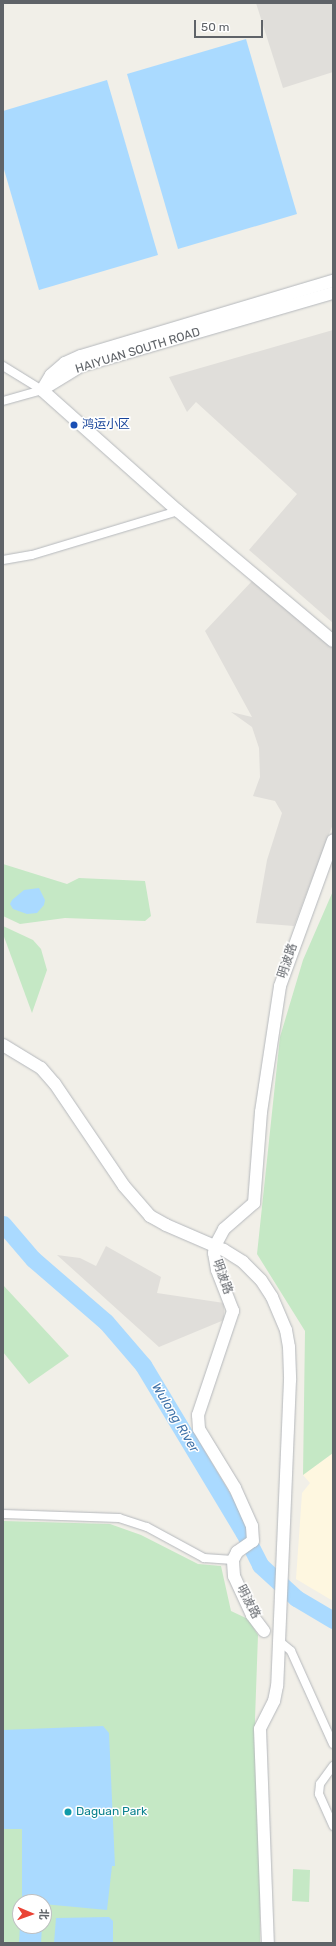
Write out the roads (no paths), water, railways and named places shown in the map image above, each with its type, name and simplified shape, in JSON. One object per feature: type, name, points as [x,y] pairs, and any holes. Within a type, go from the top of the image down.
[{"type":"street","name":"HAIYUAN SOUTH ROAD","points":[[42,390],[51,375],[64,363],[81,356],[333,281]]},
{"type":"street","name":"HAIYUAN SOUTH ROAD","points":[[42,390],[81,366],[333,293]]},
{"type":"street","points":[[3,366],[42,390],[178,511],[333,641]]},
{"type":"street","points":[[3,401],[42,390]]},
{"type":"street","points":[[3,560],[40,553],[178,511]]},
{"type":"street","name":"明波路","points":[[264,1631],[252,1615],[234,1576],[235,1556],[253,1541],[252,1526],[235,1488],[199,1429],[198,1415],[233,1311],[217,1270],[214,1253],[215,1246],[224,1229],[254,1202],[261,1112],[280,986],[333,840]]},
{"type":"street","points":[[3,1045],[41,1068],[55,1084],[124,1186],[150,1216],[166,1225],[215,1246],[243,1262],[261,1280],[272,1297],[286,1330],[289,1347],[290,1380],[280,1616],[274,1701],[260,1729],[268,1943]]},
{"type":"street","points":[[3,1514],[119,1518],[146,1528],[204,1558],[235,1556]]},
{"type":"street","points":[[278,1640],[291,1651],[333,1744]]},
{"type":"street","points":[[333,1766],[320,1784],[319,1794],[333,1826]]},
{"type":"water","points":[[246,39],[297,214],[178,249],[127,74]]},
{"type":"water","points":[[107,80],[158,255],[39,290],[3,166],[3,111]]},
{"type":"water","points":[[39,888],[45,900],[44,905],[37,913],[27,914],[13,909],[10,904],[12,900],[24,890]]},
{"type":"water","points":[[103,1726],[109,1733],[115,1866],[112,1866],[107,1910],[52,1905],[52,1894],[22,1894],[22,1829],[3,1829],[3,1730]]},
{"type":"water","points":[[109,1917],[113,1921],[113,1943],[54,1943],[56,1918]]},
{"type":"water","points":[[20,1934],[42,1934],[41,1943],[19,1943]]},
{"type":"waterway","name":"Wulong River","points":[[3,1224],[33,1259],[106,1322],[143,1365],[244,1533],[260,1565],[296,1598],[333,1620]]},
{"type":"place","name":"鸿运小区","points":[[74,425]]},
{"type":"place","name":"Daguan Park","points":[[68,1812]]}]
